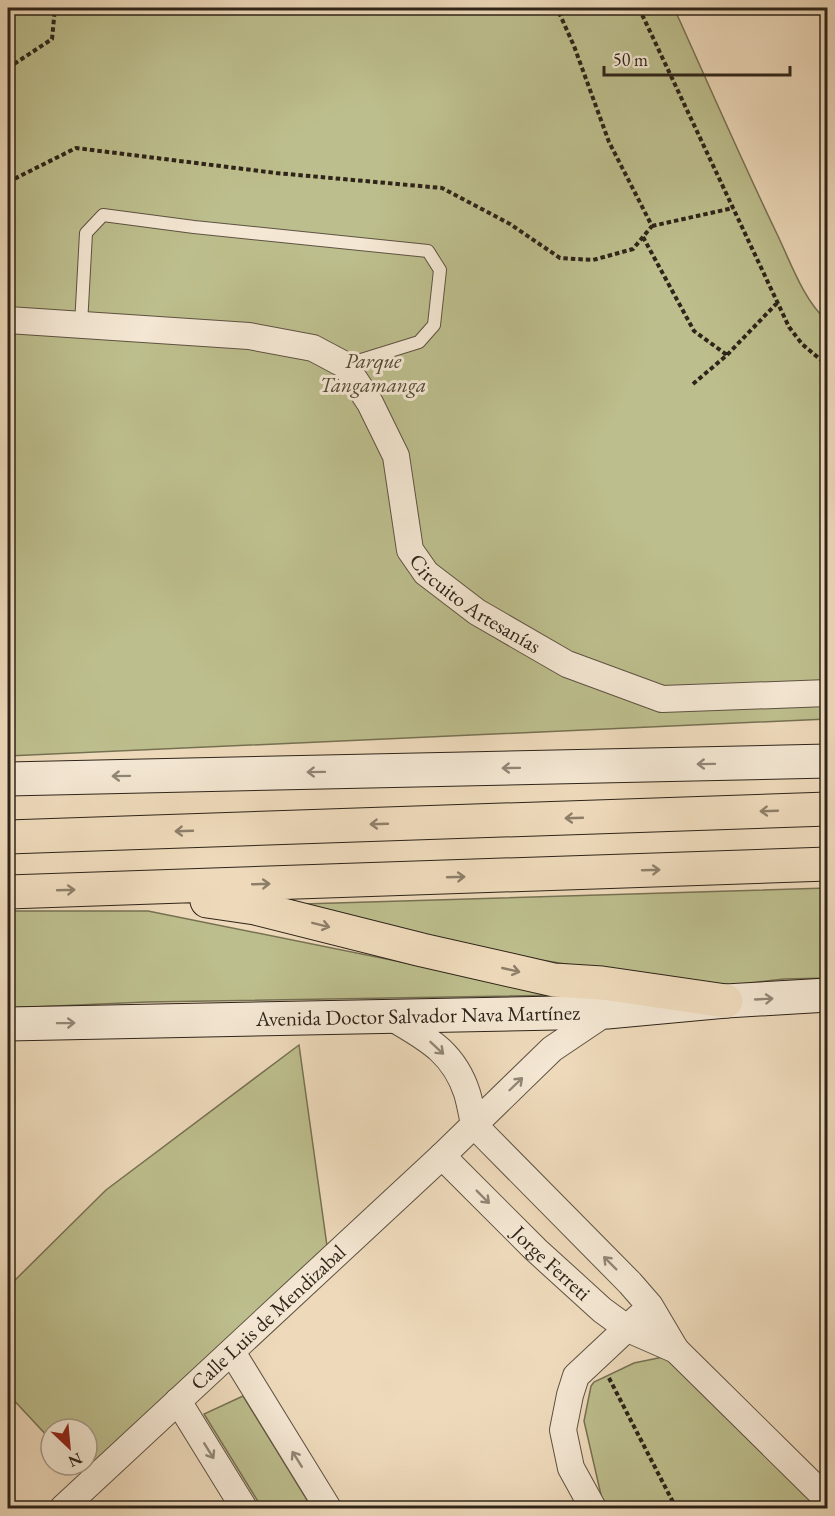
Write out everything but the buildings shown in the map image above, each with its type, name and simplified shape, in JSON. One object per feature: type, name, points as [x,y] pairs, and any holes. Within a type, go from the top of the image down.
[{"type":"highway","points":[[8,837],[828,809]]},
{"type":"highway","points":[[8,892],[828,864]]},
{"type":"highway","points":[[119,889],[255,908],[554,980],[602,983],[726,1001]]},
{"type":"main road","points":[[8,779],[828,761]]},
{"type":"main road","name":"Avenida Doctor Salvador Nava Martínez","points":[[8,1024],[608,1012],[726,1001],[828,995]]},
{"type":"street","name":"Circuito Artesanías","points":[[8,320],[249,336],[313,348],[345,365],[370,403],[396,456],[410,549],[426,573],[477,612],[567,664],[662,699],[828,693]]},
{"type":"street","name":"Calle Luis de Mendizabal","points":[[63,1509],[442,1156],[552,1049],[608,1012]]},
{"type":"street","points":[[389,1016],[435,1044],[455,1066],[467,1092],[474,1125]]},
{"type":"street","name":"Jorge Ferreti","points":[[474,1125],[630,1283],[650,1306],[676,1350],[828,1500]]},
{"type":"street","name":"Jorge Ferreti","points":[[442,1156],[535,1249],[602,1310],[628,1329],[676,1350]]},
{"type":"street","points":[[593,1509],[571,1468],[563,1430],[570,1395],[576,1376],[650,1306]]},
{"type":"street","points":[[232,1352],[328,1509]]},
{"type":"street","points":[[178,1401],[244,1509]]},
{"type":"lane","points":[[81,325],[86,233],[104,215],[194,227],[428,251],[440,270],[434,325],[419,342],[345,365]]},
{"type":"path","points":[[8,68],[52,39],[55,8]]},
{"type":"path","points":[[557,8],[574,46],[609,142],[652,226]]},
{"type":"path","points":[[639,8],[789,327],[802,344],[828,366]]},
{"type":"path","points":[[8,182],[76,148],[276,172],[441,188],[510,224],[561,258],[593,260],[633,249],[652,226],[733,208]]},
{"type":"path","points":[[643,237],[694,331],[727,355]]},
{"type":"path","points":[[693,384],[727,355],[777,303]]},
{"type":"path","points":[[598,1356],[676,1509]]},
{"type":"green space","name":"Parque Tangamanga","points":[[8,8],[674,8],[798,280],[811,302],[827,321],[827,719],[8,756]]},
{"type":"green space","points":[[827,888],[827,978],[784,979],[707,988],[541,960],[377,925],[302,904]]},
{"type":"green space","points":[[8,911],[148,911],[565,995],[147,1002],[8,1008]]},
{"type":"green space","points":[[299,1045],[327,1246],[99,1458],[99,1417],[39,1417],[39,1427],[8,1394],[8,1287],[106,1190]]},
{"type":"green space","points":[[663,1357],[684,1363],[827,1508],[604,1508],[584,1421],[591,1386],[594,1382],[634,1363]]},
{"type":"green space","points":[[243,1396],[312,1508],[262,1508],[204,1414]]}]
